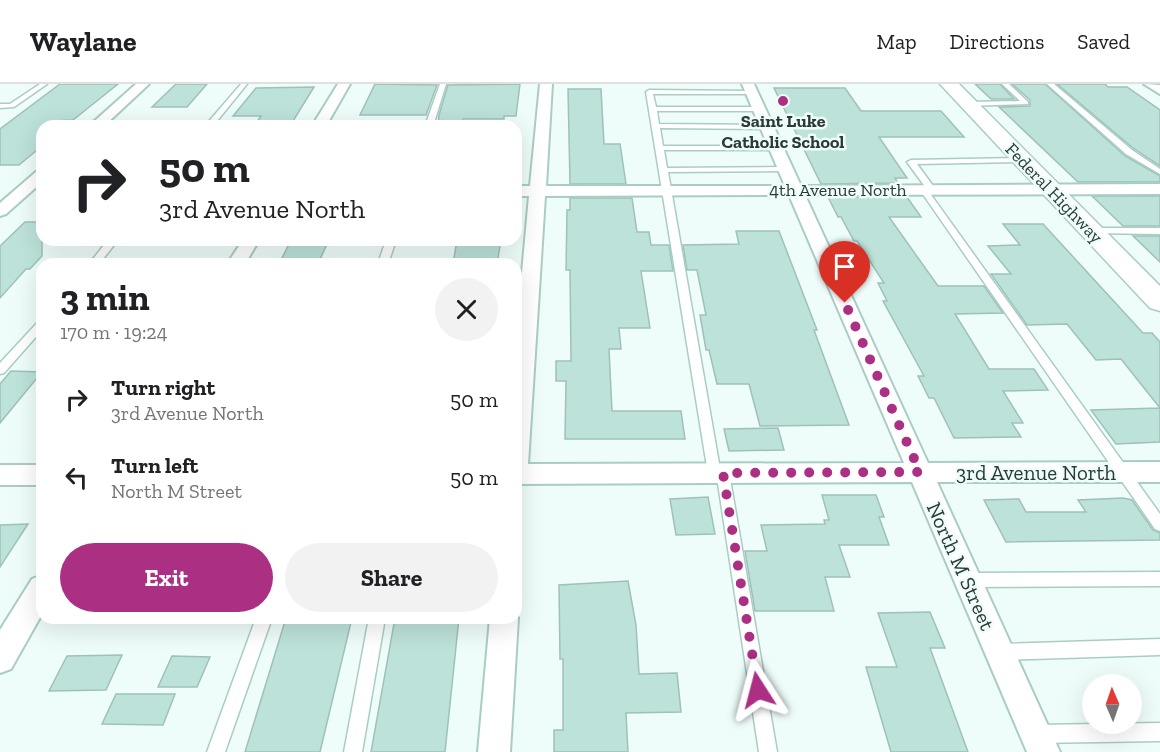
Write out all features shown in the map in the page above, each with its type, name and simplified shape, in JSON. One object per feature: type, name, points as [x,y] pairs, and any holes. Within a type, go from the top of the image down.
[{"type":"main road","name":"Federal Highway","points":[[949,84],[1160,302]]},
{"type":"street","points":[[103,120],[143,84]]},
{"type":"street","points":[[323,120],[345,84]]},
{"type":"street","points":[[522,392],[546,84]]},
{"type":"street","points":[[1150,84],[1160,90]]},
{"type":"street","name":"North M Street","points":[[756,103],[1040,743]]},
{"type":"street","points":[[0,212],[36,179]]},
{"type":"street","name":"4th Avenue North","points":[[522,191],[1160,189]]},
{"type":"street","points":[[0,192],[36,192]]},
{"type":"street","name":"3rd Avenue North","points":[[522,474],[1160,472]]},
{"type":"street","points":[[0,475],[36,475]]},
{"type":"street","points":[[0,658],[36,598]]},
{"type":"street","points":[[494,752],[504,624]]},
{"type":"lane","points":[[0,115],[44,84]]},
{"type":"lane","points":[[214,120],[244,84]]},
{"type":"lane","points":[[431,120],[443,84]]},
{"type":"lane","points":[[968,104],[1026,103],[1005,84]]},
{"type":"lane","points":[[1050,84],[1129,152],[1160,172]]},
{"type":"lane","points":[[756,103],[648,92],[653,109],[768,752]]},
{"type":"lane","points":[[653,109],[756,103]]},
{"type":"lane","points":[[656,126],[756,103]]},
{"type":"lane","points":[[0,106],[12,106]]},
{"type":"lane","points":[[659,148],[776,148]]},
{"type":"lane","points":[[1022,160],[911,162],[928,190],[1160,525]]},
{"type":"lane","points":[[663,170],[785,169]]},
{"type":"lane","points":[[1091,231],[1160,231]]},
{"type":"lane","points":[[99,258],[108,246]]},
{"type":"lane","points":[[0,370],[36,331]]},
{"type":"lane","points":[[968,580],[1160,579]]},
{"type":"lane","points":[[216,752],[262,624]]},
{"type":"lane","points":[[353,752],[376,624]]},
{"type":"lane","points":[[999,652],[1160,647]]},
{"type":"lane","points":[[1040,743],[1160,732]]},
{"type":"building","points":[[60,84],[118,84],[73,120],[36,120],[36,151],[19,165],[0,165],[0,129]]},
{"type":"building","points":[[176,84],[207,84],[187,107],[152,107]]},
{"type":"building","points":[[375,84],[437,85],[426,115],[360,115]]},
{"type":"building","points":[[520,84],[516,116],[504,116],[504,119],[439,120],[448,85]]},
{"type":"building","points":[[975,84],[1000,84],[1014,99],[991,99]]},
{"type":"building","points":[[1012,84],[1045,84],[1125,156],[1160,176],[1160,182],[1078,182],[999,107],[1030,106],[1030,100]]},
{"type":"building","points":[[1057,84],[1105,84],[1108,87],[1127,87],[1160,110],[1160,166],[1133,148]]},
{"type":"building","points":[[314,87],[294,120],[258,120],[261,116],[233,116],[256,88]]},
{"type":"building","points":[[774,88],[845,88],[861,111],[941,111],[964,137],[879,137],[907,178],[895,178],[898,183],[821,184]]},
{"type":"building","points":[[568,89],[601,89],[604,144],[620,144],[626,184],[570,184]]},
{"type":"building","points":[[1092,196],[1160,196],[1160,226],[1123,226]]},
{"type":"building","points":[[828,197],[907,197],[921,217],[889,217],[938,286],[984,286],[1003,313],[955,314],[989,369],[1034,369],[1048,390],[1003,391],[1023,423],[1012,423],[1021,437],[954,438],[934,398],[929,398],[918,376],[924,376],[883,301],[887,301],[878,283],[884,283],[857,241],[854,241],[841,217],[838,217]]},
{"type":"building","points":[[570,198],[632,198],[637,232],[649,232],[651,245],[669,245],[673,271],[641,271],[650,328],[619,328],[621,349],[609,349],[612,411],[681,411],[685,439],[565,439],[566,381],[556,381],[556,361],[571,361],[570,270],[566,270],[567,210],[570,210]]},
{"type":"building","points":[[25,222],[36,222],[36,246],[42,246],[42,256],[36,258],[36,262],[30,269],[26,269],[0,298],[0,246]]},
{"type":"building","points":[[1003,224],[1043,224],[1143,333],[1152,333],[1160,342],[1160,408],[1121,359],[1096,360],[1067,324],[1027,325],[991,274],[1011,274],[988,246],[1020,245]]},
{"type":"building","points":[[736,231],[779,231],[817,330],[814,330],[849,425],[760,426],[749,384],[717,384],[709,350],[706,350],[700,315],[706,315],[697,270],[687,270],[683,245],[739,244]]},
{"type":"building","points":[[1133,236],[1160,236],[1160,262]]},
{"type":"building","points":[[288,246],[326,246],[321,258],[282,258]]},
{"type":"building","points":[[456,246],[500,246],[498,258],[454,258]]},
{"type":"building","points":[[11,371],[36,372],[36,379],[0,423],[0,384]]},
{"type":"building","points":[[1160,408],[1160,442],[1116,444],[1091,410]]},
{"type":"building","points":[[778,428],[784,450],[729,451],[724,429]]},
{"type":"building","points":[[822,495],[876,495],[884,517],[879,517],[889,545],[839,545],[850,577],[825,577],[834,611],[755,611],[745,551],[767,551],[761,525],[825,524],[824,520],[829,520]]},
{"type":"building","points":[[708,497],[715,534],[676,535],[670,499]]},
{"type":"building","points":[[1123,498],[1132,500],[1153,530],[1160,533],[1160,540],[1006,542],[984,500],[1019,499],[1026,512],[1086,512],[1078,500]]},
{"type":"building","points":[[28,524],[0,567],[0,525]]},
{"type":"building","points":[[628,581],[636,625],[639,674],[677,673],[681,712],[626,713],[628,752],[554,752],[554,730],[563,730],[563,659],[560,659],[559,585]]},
{"type":"building","points":[[930,612],[945,648],[930,648],[968,752],[891,752],[866,667],[897,667],[878,613]]},
{"type":"building","points":[[284,624],[351,624],[320,752],[245,752]]},
{"type":"building","points":[[394,624],[458,624],[445,752],[371,752]]},
{"type":"building","points":[[122,655],[106,690],[49,691],[67,656]]},
{"type":"building","points":[[172,656],[210,657],[197,687],[158,687]]},
{"type":"building","points":[[116,694],[175,694],[163,725],[102,724]]},
{"type":"place","name":"Saint Luke Catholic School","points":[[783,101]]},
{"type":"route","points":[[758,690],[723,473],[920,472],[845,303]]}]
